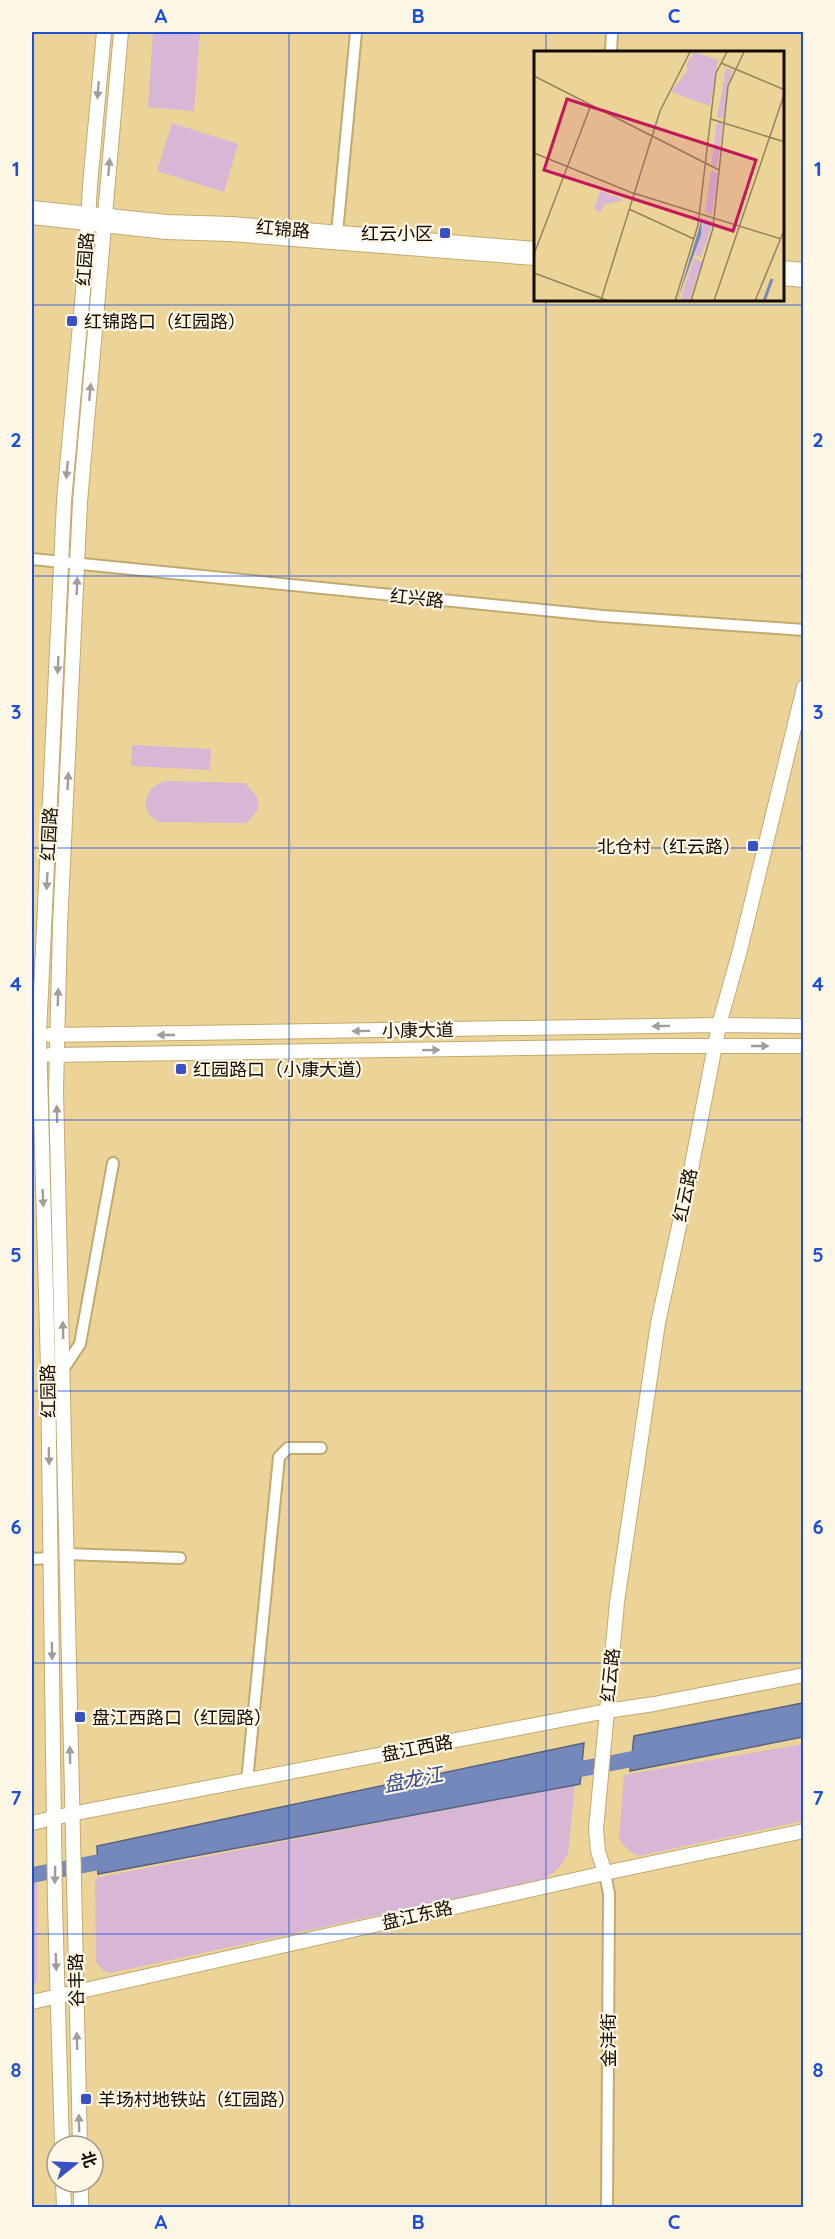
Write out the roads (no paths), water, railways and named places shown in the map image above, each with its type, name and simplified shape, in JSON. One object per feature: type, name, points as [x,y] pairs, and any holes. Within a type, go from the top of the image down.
[{"type":"main road","name":"红园路","points":[[54,1817],[48,1368],[35,1035],[64,501],[104,32]]},
{"type":"main road","name":"红园路","points":[[71,1814],[64,1368],[57,1114],[60,926],[80,502],[121,32]]},
{"type":"main road","name":"红锦路","points":[[32,208],[88,219]]},
{"type":"main road","name":"红锦路","points":[[32,218],[337,233],[534,249]]},
{"type":"main road","name":"红锦路","points":[[105,220],[166,232],[230,234],[534,258]]},
{"type":"main road","points":[[784,268],[804,270]]},
{"type":"main road","points":[[784,278],[804,280]]},
{"type":"main road","name":"红云路","points":[[604,1873],[598,1851],[596,1829],[617,1602],[658,1323],[719,1025],[741,950],[804,687]]},
{"type":"main road","name":"小康大道","points":[[35,1035],[719,1025],[804,1026]]},
{"type":"main road","name":"小康大道","points":[[35,1055],[804,1046]]},
{"type":"main road","name":"盘江西路","points":[[32,1823],[804,1675]]},
{"type":"main road","name":"谷丰路","points":[[71,1814],[74,1843],[80,2134]]},
{"type":"main road","name":"谷丰路","points":[[54,1817],[62,2134]]},
{"type":"main road","name":"盘江东路","points":[[32,2002],[604,1873],[804,1831]]},
{"type":"street","points":[[337,233],[356,32]]},
{"type":"street","points":[[610,51],[612,32]]},
{"type":"street","name":"红兴路","points":[[32,559],[603,616],[804,630]]},
{"type":"street","points":[[64,1368],[80,1344],[112,1163]]},
{"type":"street","points":[[247,1781],[279,1456],[288,1448],[321,1448]]},
{"type":"street","points":[[66,1554],[180,1558]]},
{"type":"street","points":[[32,1558],[50,1558]]},
{"type":"street","name":"金沣街","points":[[604,1873],[609,1894],[607,2208]]},
{"type":"water","points":[[803,1703],[803,1737],[630,1771],[634,1736]]},
{"type":"water","points":[[584,1743],[580,1784],[98,1874],[97,1846]]},
{"type":"waterway","name":"盘龙江","points":[[560,1773],[653,1755]]},
{"type":"waterway","name":"盘龙江","points":[[32,1875],[120,1858]]},
{"type":"place","name":"红云小区","points":[[445,233]]},
{"type":"place","name":"红锦路口（红园路）","points":[[72,321]]},
{"type":"place","name":"北仓村（红云路）","points":[[753,846]]},
{"type":"place","name":"红园路口（小康大道）","points":[[181,1069]]},
{"type":"place","name":"盘江西路口（红园路）","points":[[80,1717]]},
{"type":"place","name":"羊场村地铁站（红园路）","points":[[86,2099]]}]
